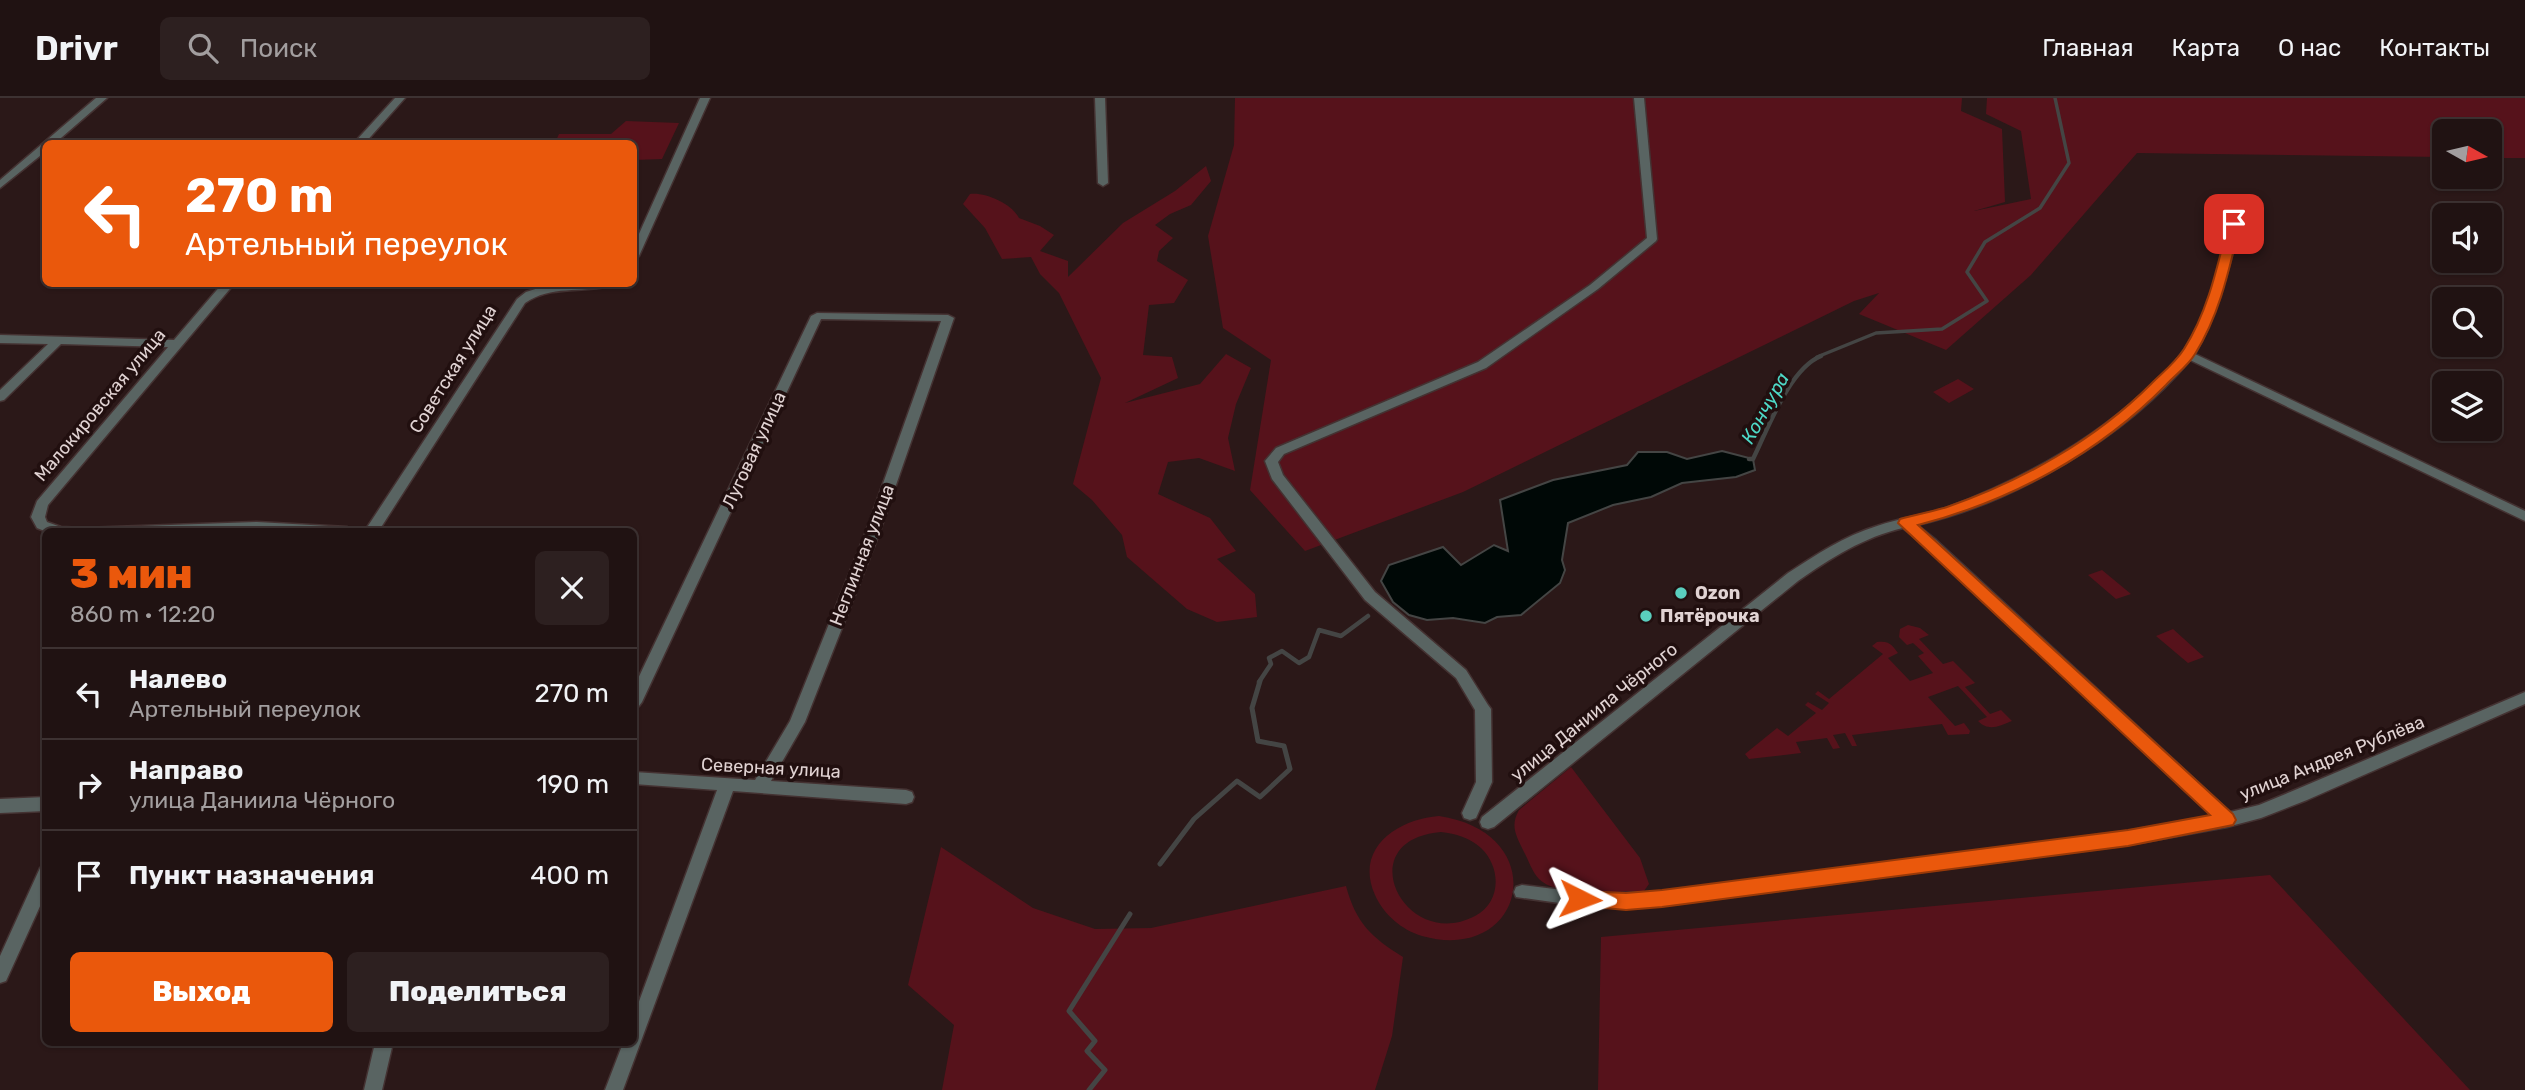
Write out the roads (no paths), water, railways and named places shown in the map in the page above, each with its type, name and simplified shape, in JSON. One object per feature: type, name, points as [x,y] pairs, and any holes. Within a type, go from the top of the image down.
[{"type":"street","points":[[53,140],[102,98]]},
{"type":"street","points":[[362,140],[400,98]]},
{"type":"street","points":[[637,249],[705,98]]},
{"type":"street","points":[[1100,98],[1103,183]]},
{"type":"street","points":[[1470,813],[1484,782],[1483,709],[1461,674],[1370,596],[1277,476],[1271,461],[1280,451],[1482,365],[1594,287],[1652,239],[1639,98]]},
{"type":"street","points":[[0,185],[42,149]]},
{"type":"street","name":"улица Даниила Чёрного","points":[[1488,822],[1793,577],[1852,540],[1951,511],[2023,481],[2060,461],[2129,414],[2188,355],[2219,288],[2234,224],[2244,199]]},
{"type":"street","name":"Малокировская улица","points":[[50,528],[42,525],[38,517],[42,504],[225,287]]},
{"type":"street","name":"Советская улица","points":[[374,528],[521,301],[528,295],[547,288],[562,287]]},
{"type":"street","name":"Луговая улица","points":[[637,696],[817,316],[948,318]]},
{"type":"street","name":"Неглинная улица","points":[[760,786],[802,710],[872,534],[948,318]]},
{"type":"street","points":[[0,339],[175,344]]},
{"type":"street","points":[[0,397],[58,341]]},
{"type":"street","points":[[2188,355],[2525,516]]},
{"type":"street","points":[[1906,523],[1931,543],[2227,820]]},
{"type":"street","points":[[223,528],[275,528]]},
{"type":"street","name":"улица Андрея Рублёва","points":[[1522,892],[1595,901],[1662,899],[2128,838],[2227,820],[2281,803],[2525,698]]},
{"type":"street","name":"Северная улица","points":[[637,778],[906,797]]},
{"type":"street","points":[[637,1030],[727,786]]},
{"type":"street","points":[[0,806],[42,804]]},
{"type":"street","points":[[0,975],[42,882]]},
{"type":"street","points":[[373,1090],[383,1046]]},
{"type":"street","points":[[614,1090],[631,1046]]},
{"type":"waterway","name":"Кончура","points":[[1817,357],[1876,333],[1942,329],[1987,301],[1967,272],[1985,242],[2040,208],[2069,163],[2055,98]]},
{"type":"waterway","name":"Кончура","points":[[1749,459],[1753,459],[1789,386],[1799,373],[1821,356]]},
{"type":"waterway","name":"Кончура","points":[[1259,682],[1271,664],[1269,658],[1282,651],[1299,663],[1309,657],[1319,630],[1341,636],[1368,616]]},
{"type":"waterway","name":"Кончура","points":[[1160,864],[1194,819],[1237,781],[1260,797],[1290,769],[1284,746],[1258,741],[1252,708],[1260,681]]},
{"type":"waterway","name":"Кончура","points":[[1089,1090],[1105,1070],[1087,1051],[1095,1041],[1069,1011],[1130,914]]},
{"type":"place","name":"Ozon","points":[[1681,593]]},
{"type":"place","name":"Пятёрочка","points":[[1646,616]]}]
